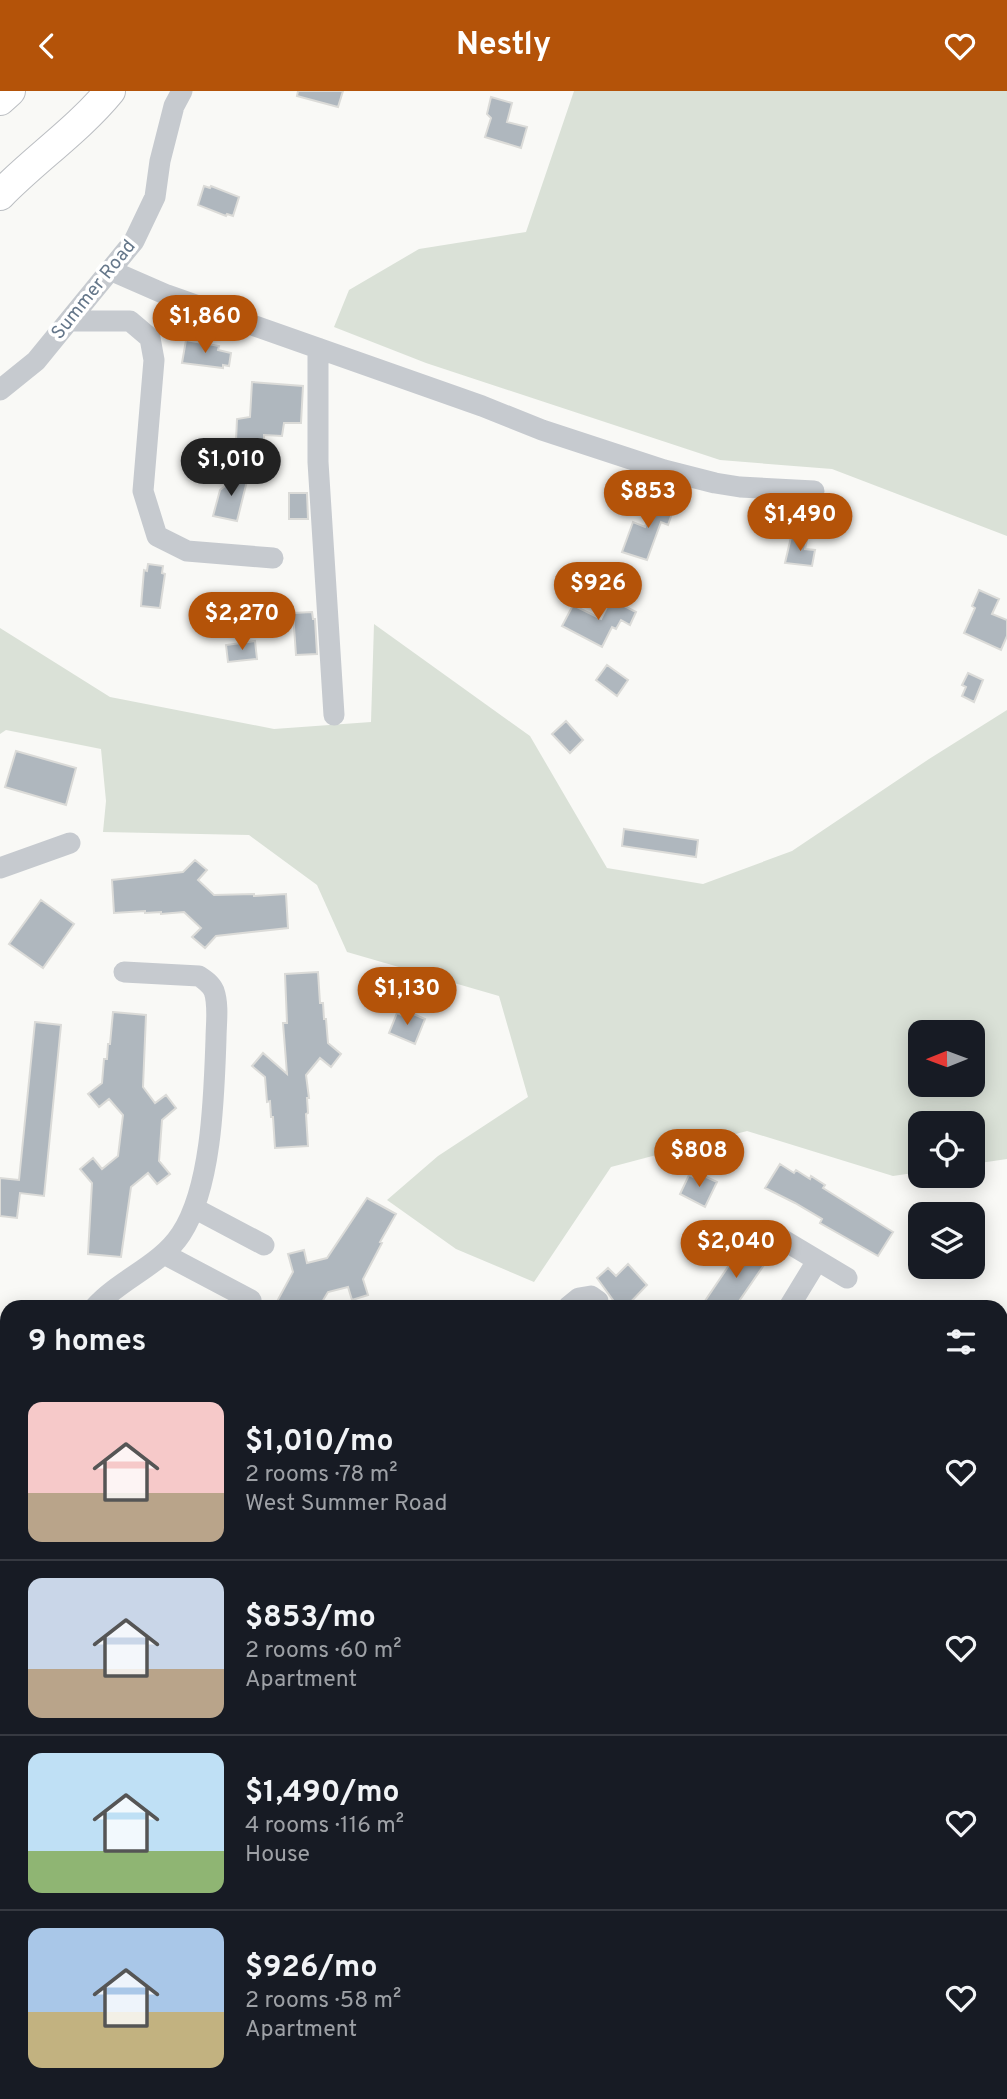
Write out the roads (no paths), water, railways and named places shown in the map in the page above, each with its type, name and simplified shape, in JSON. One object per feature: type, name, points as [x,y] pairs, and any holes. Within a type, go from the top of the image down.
[{"type":"highway","points":[[0,100],[10,91]]},
{"type":"highway","points":[[0,167],[96,91]]},
{"type":"highway","points":[[0,195],[29,166],[91,113],[110,91]]},
{"type":"street","name":"Summer Road","points":[[0,390],[36,361],[134,241],[155,197],[160,161],[174,106],[183,91]]},
{"type":"street","points":[[112,271],[167,295],[482,406],[542,430],[664,470],[740,487],[814,491]]},
{"type":"street","points":[[70,321],[130,321],[150,338],[154,360],[143,491],[157,536],[187,551],[272,558]]},
{"type":"street","points":[[318,348],[319,471],[334,715]]},
{"type":"street","points":[[0,868],[70,843]]},
{"type":"street","points":[[104,1300],[126,1280],[164,1254],[179,1237],[194,1209],[212,1115],[216,1025],[214,991],[199,976],[124,972]]},
{"type":"street","points":[[194,1209],[264,1245]]},
{"type":"street","points":[[770,1232],[847,1278]]},
{"type":"street","points":[[164,1254],[251,1300]]},
{"type":"street","points":[[793,1300],[817,1261]]},
{"type":"street","points":[[577,1300],[591,1296],[597,1300]]}]
